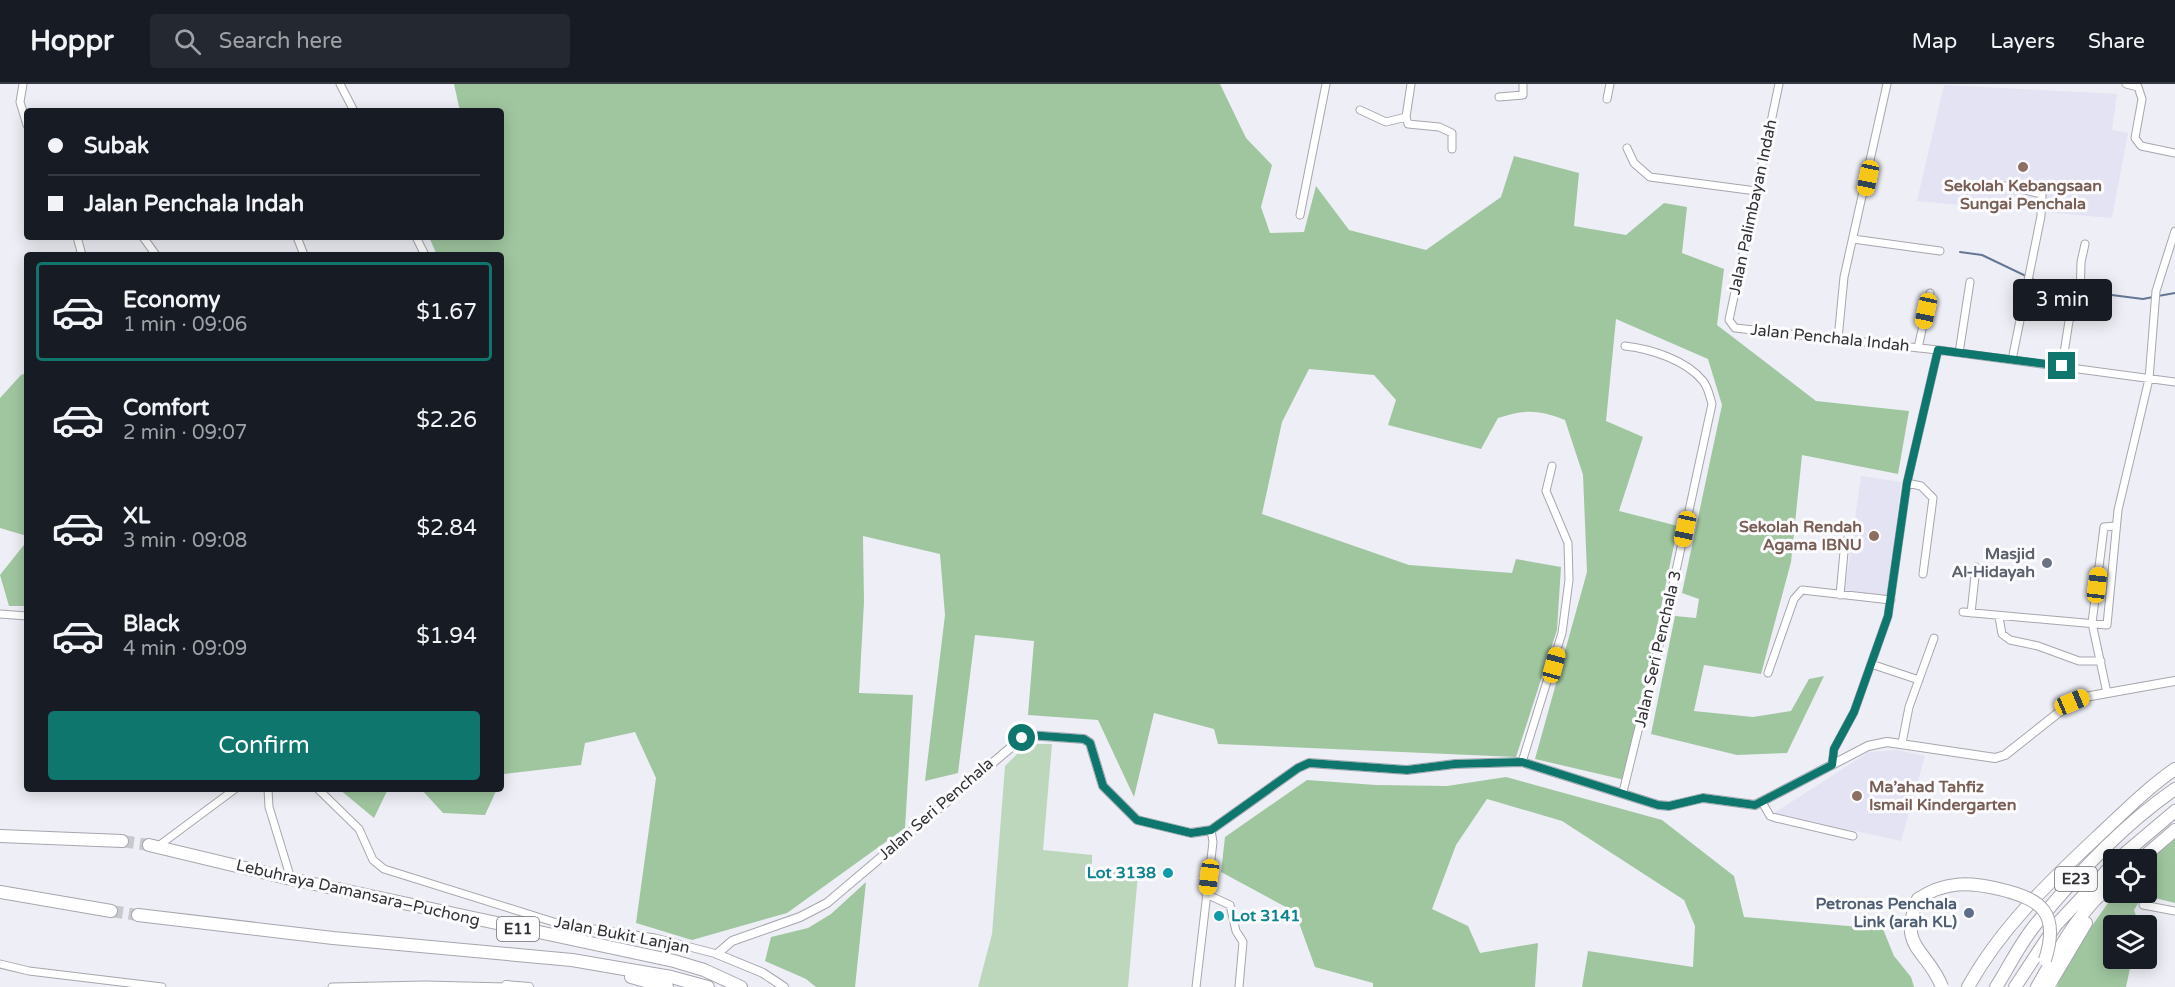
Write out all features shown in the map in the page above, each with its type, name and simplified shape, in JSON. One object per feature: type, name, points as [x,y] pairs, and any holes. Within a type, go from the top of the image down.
[{"type":"highway","points":[[1968,987],[1978,968],[2021,912],[2142,793],[2175,769]]},
{"type":"highway","name":"E23","points":[[1996,987],[2036,924],[2070,885],[2124,831],[2175,789]]},
{"type":"highway","name":"E23","points":[[2129,849],[2153,826],[2175,811]]},
{"type":"highway","points":[[2153,849],[2175,830]]},
{"type":"highway","points":[[0,836],[122,841]]},
{"type":"highway","name":"Lebuhraya Damansara–Puchong","points":[[153,846],[291,879],[674,962],[704,970],[741,987]]},
{"type":"highway","name":"E23","points":[[2015,987],[2056,925],[2103,875]]},
{"type":"highway","points":[[1942,987],[1938,976],[1914,945],[1910,928],[1912,914],[1918,898],[1930,891],[1961,883],[2028,896],[2042,907],[2047,917],[2050,943],[2045,960],[2029,987]]},
{"type":"highway","points":[[0,892],[111,911]]},
{"type":"highway","points":[[2037,987],[2063,941],[2085,910],[2103,894]]},
{"type":"highway","points":[[2048,987],[2089,917],[2103,899]]},
{"type":"highway","name":"Lebuhraya Damansara–Puchong","points":[[138,915],[333,938],[572,960],[671,977],[708,987]]},
{"type":"highway","points":[[572,960],[667,987]]},
{"type":"street","points":[[23,84],[20,102],[24,115]]},
{"type":"street","points":[[340,84],[352,108]]},
{"type":"street","points":[[1300,215],[1326,84]]},
{"type":"street","points":[[1411,84],[1406,117],[1408,124],[1439,127],[1452,133],[1452,149]]},
{"type":"street","points":[[1499,97],[1523,95],[1523,84]]},
{"type":"street","points":[[1607,99],[1610,84]]},
{"type":"street","name":"Jalan Palimbayan Indah","points":[[1735,328],[1729,320],[1779,84]]},
{"type":"street","points":[[1838,339],[1844,277],[1887,84]]},
{"type":"street","points":[[2126,84],[2140,86],[2142,99],[2135,138],[2141,146],[2175,153]]},
{"type":"street","points":[[1360,110],[1386,122],[1406,117]]},
{"type":"street","points":[[1627,148],[1634,163],[1650,177],[1756,191]]},
{"type":"street","points":[[1996,184],[2042,194],[2041,216],[2012,360]]},
{"type":"street","points":[[1976,567],[1967,612],[1999,617],[2107,625],[2115,526],[2149,379],[2156,291],[2175,231]]},
{"type":"street","points":[[1853,239],[1940,251]]},
{"type":"street","points":[[2062,366],[2069,321],[2080,300],[2081,262],[2085,244]]},
{"type":"street","points":[[1959,353],[1970,282]]},
{"type":"street","points":[[1918,348],[1930,293]]},
{"type":"street","name":"Jalan Penchala Indah","points":[[1735,328],[1938,350],[2175,382]]},
{"type":"street","name":"Jalan Seri Penchala 3","points":[[1623,792],[1666,617],[1712,404],[1704,382],[1682,365],[1648,348],[1625,346]]},
{"type":"street","points":[[1832,765],[1834,749],[1854,712],[1891,600],[1907,483],[1938,350]]},
{"type":"street","points":[[1522,762],[1562,633],[1570,572],[1568,543],[1546,491],[1552,466]]},
{"type":"street","points":[[1907,483],[1922,486],[1933,498],[1923,574]]},
{"type":"street","points":[[2107,693],[2092,623],[2104,527],[2115,526]]},
{"type":"street","points":[[1840,595],[1845,541]]},
{"type":"street","points":[[1768,673],[1794,599],[1802,590],[1891,600]]},
{"type":"street","points":[[0,614],[24,616]]},
{"type":"street","points":[[1999,617],[2002,634],[2010,640],[2038,646],[2079,661],[2101,661]]},
{"type":"street","points":[[1902,743],[1909,707],[1934,638]]},
{"type":"street","points":[[1871,664],[1919,680]]},
{"type":"street","points":[[1196,987],[1213,842],[1211,830],[1298,768],[1309,763],[1407,770],[1455,764],[1522,762],[1669,806],[1703,798],[1750,805],[1762,802],[1868,746],[1902,743],[1995,758],[2005,755],[2072,702],[2107,693],[2175,681]]},
{"type":"street","name":"Jalan Seri Penchala","points":[[717,954],[732,940],[800,917],[827,903],[997,756],[1028,735],[1084,739],[1090,743],[1103,786],[1137,820],[1191,833],[1211,830]]},
{"type":"street","points":[[153,846],[231,792]]},
{"type":"street","points":[[268,792],[269,807],[291,879]]},
{"type":"street","name":"Jalan Bukit Lanjan","points":[[321,792],[359,829],[374,860],[384,869],[560,924],[655,938],[717,954],[763,973],[784,987]]},
{"type":"street","points":[[1762,802],[1770,816],[1853,836]]},
{"type":"street","points":[[1206,894],[1227,902],[1235,928],[1243,942],[1239,987]]},
{"type":"street","points":[[2143,905],[2175,911]]},
{"type":"street","points":[[0,964],[30,971],[162,987]]},
{"type":"street","points":[[464,987],[479,985]]},
{"type":"street","points":[[332,987],[479,985],[529,987]]},
{"type":"shaded area","name":"Sekolah Kebangsaan Sungai Penchala","points":[[1944,85],[2117,94],[2112,130],[2128,133],[2112,218],[1917,201]]},
{"type":"shaded area","name":"Sekolah Rendah Agama IBNU","points":[[1861,476],[1901,482],[1889,596],[1845,590]]},
{"type":"shaded area","name":"Ma’ahad Tahfiz Ismail Kindergarten","points":[[1898,750],[1925,756],[1901,841],[1774,813],[1869,752]]},
{"type":"green space","points":[[454,84],[1220,84],[1246,138],[1272,165],[1261,207],[1270,233],[1304,232],[1316,186],[1349,230],[1426,250],[1501,197],[1514,156],[1579,173],[1574,226],[1626,235],[1664,203],[1687,207],[1682,253],[1724,269],[1717,325],[1816,401],[1909,411],[1898,474],[1802,455],[1791,562],[1761,674],[1704,665],[1694,711],[1753,717],[1791,711],[1809,679],[1824,676],[1787,753],[1737,755],[1651,734],[1675,616],[1696,618],[1699,599],[1682,593],[1722,405],[1708,359],[1616,319],[1606,421],[1643,437],[1619,511],[1678,526],[1625,780],[1535,759],[1587,572],[1583,475],[1565,420],[1556,417],[1524,412],[1498,418],[1481,449],[1388,425],[1396,400],[1374,375],[1309,369],[1282,422],[1262,514],[1409,565],[1512,573],[1516,559],[1561,567],[1557,630],[1516,757],[1218,744],[1214,729],[1154,713],[1134,797],[1098,720],[1028,715],[1034,641],[975,635],[958,773],[925,781],[945,615],[940,554],[863,536],[864,602],[859,693],[913,695],[905,828],[787,913],[692,940],[636,923],[656,778],[635,732],[585,743],[581,765],[504,774],[504,252],[436,252],[430,240],[504,240],[504,108],[459,108]]},
{"type":"green space","points":[[24,374],[24,535],[0,528],[0,398]]},
{"type":"green space","points":[[24,545],[24,606],[9,606],[0,575]]},
{"type":"green space","points":[[1027,744],[1052,744],[1043,850],[1092,855],[1092,870],[1138,874],[1128,987],[978,987],[992,934],[1005,766]]},
{"type":"green space","points":[[1506,777],[1662,820],[1734,876],[1744,917],[1883,929],[1894,956],[1911,977],[1914,987],[1582,987],[1588,951],[1693,967],[1695,926],[1684,900],[1562,821],[1487,799],[1456,845],[1432,909],[1468,926],[1480,953],[1538,943],[1535,987],[1373,987],[1373,983],[1315,967],[1295,912],[1221,872],[1225,837],[1307,780],[1376,785],[1447,786]]},
{"type":"green space","points":[[343,792],[387,792],[374,818]]},
{"type":"green space","points":[[424,792],[496,792],[485,815],[443,813]]},
{"type":"green space","points":[[2175,838],[2175,903],[2157,898],[2157,853]]},
{"type":"green space","points":[[866,882],[855,987],[816,987],[806,979],[765,961],[771,937],[808,928],[831,914]]},
{"type":"green space","points":[[2108,903],[2138,903],[2134,910],[2136,915],[2103,915],[2103,969],[2130,969],[2126,987],[2057,987],[2066,963]]},
{"type":"waterway","points":[[1960,252],[1982,255],[2049,287],[2143,299],[2153,297]]},
{"type":"waterway","points":[[2158,296],[2175,293]]},
{"type":"tunnel","points":[[122,841],[149,845]]},
{"type":"tunnel","points":[[111,911],[138,915]]},
{"type":"place","name":"Sekolah Kebangsaan Sungai Penchala","points":[[2023,167]]},
{"type":"place","name":"Sekolah Rendah Agama IBNU","points":[[1874,536]]},
{"type":"place","name":"Masjid Al-Hidayah","points":[[2047,563]]},
{"type":"place","name":"Ma’ahad Tahfiz Ismail Kindergarten","points":[[1857,796]]},
{"type":"place","name":"Lot 3138","points":[[1168,873]]},
{"type":"place","name":"Petronas Penchala Link (arah KL)","points":[[1969,913]]},
{"type":"place","name":"Lot 3141","points":[[1219,916]]},
{"type":"route","points":[[1022,738],[1028,735],[1084,739],[1090,743],[1103,786],[1137,820],[1191,833],[1211,830],[1298,768],[1309,763],[1407,770],[1479,762],[1522,762],[1596,783],[1658,805],[1669,806],[1703,798],[1755,805],[1832,765],[1834,749],[1854,712],[1888,616],[1907,483],[1938,350],[2062,366]]}]
